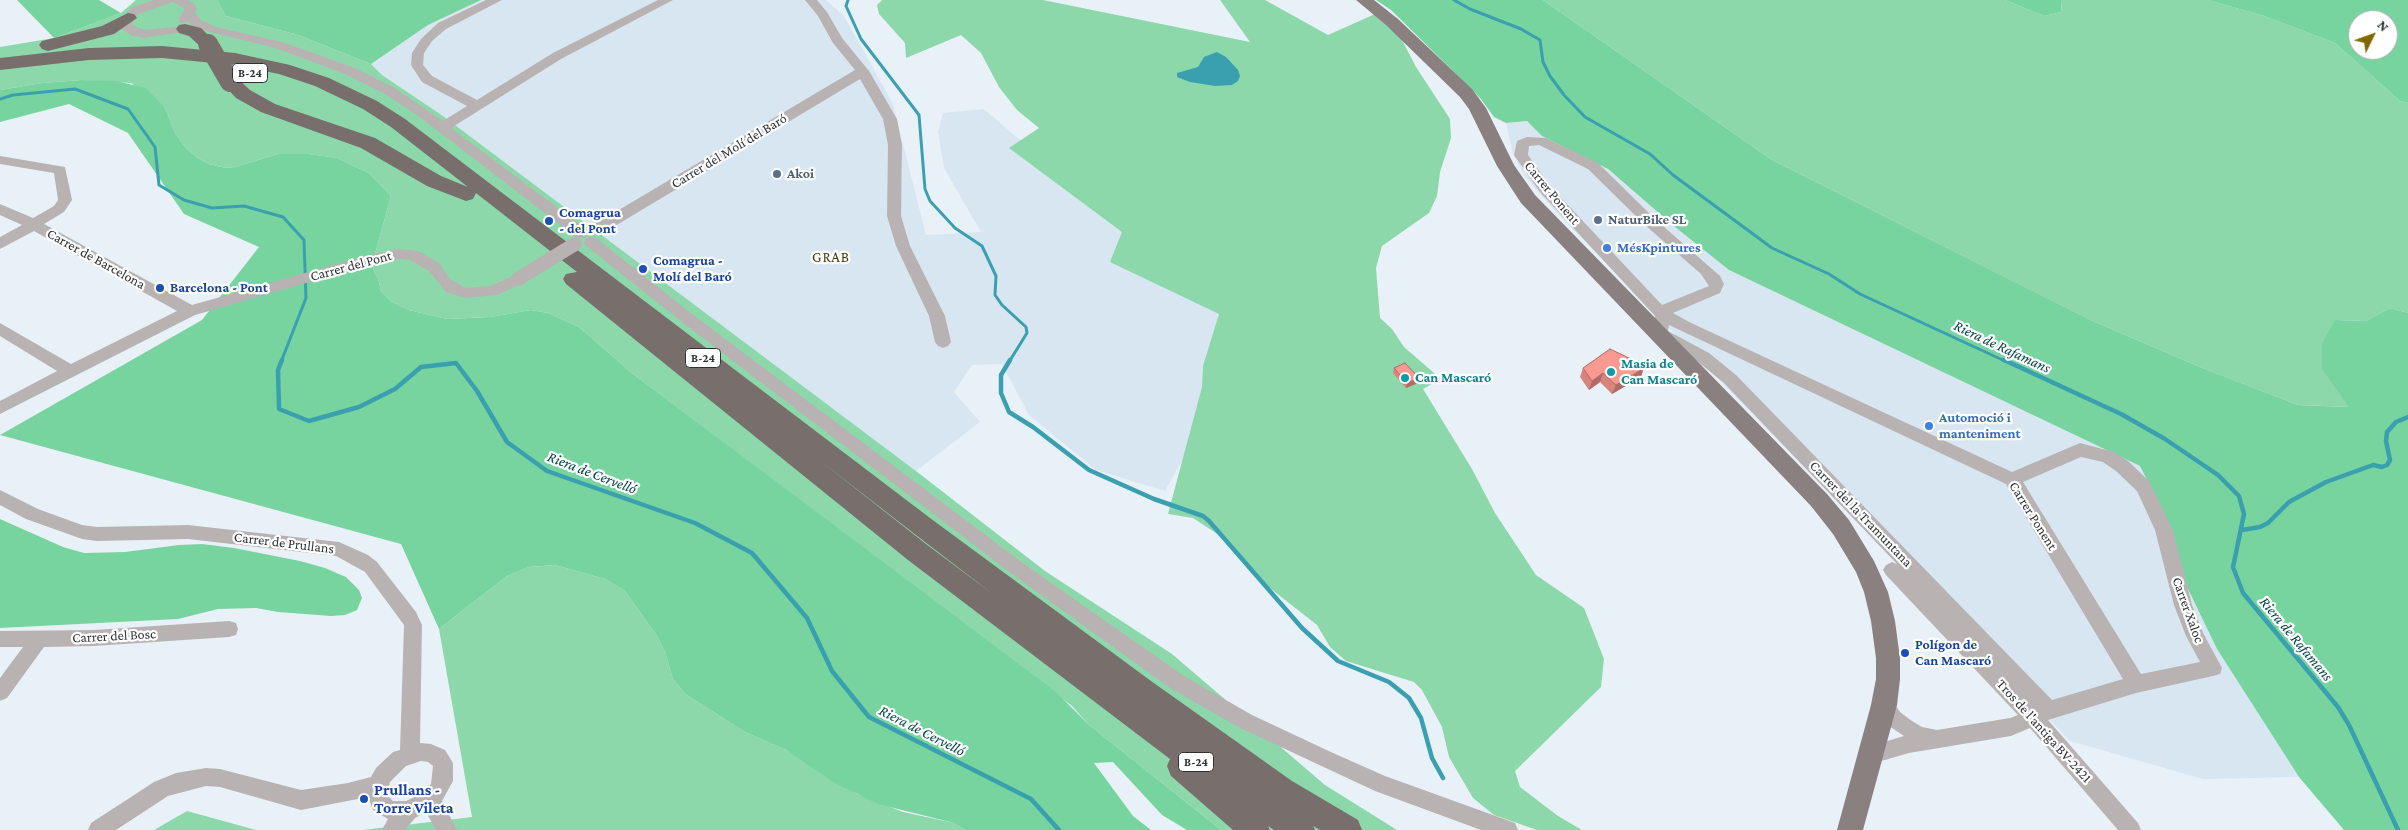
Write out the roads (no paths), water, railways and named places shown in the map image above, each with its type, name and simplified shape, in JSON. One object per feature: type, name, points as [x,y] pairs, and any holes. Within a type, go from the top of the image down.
[{"type":"highway","points":[[0,55],[108,30],[130,9]]},
{"type":"highway","points":[[187,21],[195,32],[210,37],[230,82],[243,94],[268,108],[368,143],[434,180],[466,194]]},
{"type":"highway","name":"B-24","points":[[0,64],[89,54],[162,52],[235,59],[283,69],[322,82],[370,104],[398,122],[921,525],[1141,690],[1282,791],[1347,830]]},
{"type":"highway","name":"B-24","points":[[0,73],[53,66],[128,62],[211,67],[268,77],[350,109],[375,125],[466,194],[917,552],[1186,755],[1300,830]]},
{"type":"highway","points":[[1098,688],[1209,792],[1255,830]]},
{"type":"main road","points":[[1364,0],[1392,22],[1466,93],[1477,108],[1506,166],[1522,190],[1546,219],[1610,284],[1662,324],[1819,500],[1841,528],[1866,568],[1876,592],[1883,620],[1888,668],[1884,705],[1850,830]]},
{"type":"street","points":[[164,1],[130,9],[126,26],[136,33],[165,30],[187,21],[190,5],[178,0]]},
{"type":"street","points":[[478,106],[427,80],[420,72],[416,60],[421,47],[437,30],[496,0]]},
{"type":"street","points":[[443,127],[557,56],[667,0]]},
{"type":"street","points":[[811,0],[823,14],[837,40],[862,71],[885,109],[893,129],[894,216],[903,246],[937,316],[943,342]]},
{"type":"street","points":[[210,37],[278,45],[344,68],[388,90],[443,127],[663,300],[1018,569],[1103,632],[1177,682],[1245,721],[1326,760],[1382,784],[1508,830]]},
{"type":"street","name":"Carrer del Molí del Baró","points":[[584,239],[862,71]]},
{"type":"street","name":"Carrer Ponent","points":[[1662,324],[1667,309],[1714,289],[1717,284],[1715,280],[1650,222],[1593,166],[1541,141],[1527,141],[1522,144],[1521,155],[1545,189],[1662,324],[1736,350],[2012,479],[2136,684]]},
{"type":"street","points":[[0,160],[56,168],[61,171],[65,203],[0,244]]},
{"type":"street","name":"Carrer de Barcelona","points":[[0,209],[33,224],[190,311]]},
{"type":"street","name":"Carrer del Pont","points":[[190,311],[365,261],[399,254],[413,255],[434,267],[445,283],[451,288],[465,292],[492,291],[518,280],[584,239]]},
{"type":"street","points":[[0,408],[190,311]]},
{"type":"street","name":"Carrer del la Tramuntana","points":[[1662,324],[1730,379],[2042,714]]},
{"type":"street","points":[[0,329],[70,371]]},
{"type":"street","points":[[1730,379],[1719,364],[1718,358],[1720,355],[1736,350]]},
{"type":"street","name":"Carrer Xaloc","points":[[1871,755],[1909,744],[2011,726],[2042,714],[2136,684],[2213,668],[2192,628],[2183,605],[2164,530],[2143,486],[2122,466],[2108,457],[2080,450],[2012,479]]},
{"type":"street","name":"Carrer de Prullans","points":[[0,498],[32,514],[82,532],[97,534],[188,532],[339,549],[362,560],[388,589],[413,625],[410,754]]},
{"type":"street","name":"Tros de l'antiga BV-2421","points":[[1892,570],[2042,714],[2132,830]]},
{"type":"street","name":"Carrer del Bosc","points":[[0,639],[39,639],[229,629]]},
{"type":"street","points":[[0,692],[13,677],[39,639]]},
{"type":"street","name":"Carrer Xaloc","points":[[1884,705],[1893,718],[1904,727],[1919,735],[1944,739]]},
{"type":"street","points":[[431,753],[438,757],[443,763],[443,781],[430,800],[408,811],[397,812],[387,809],[380,804],[377,795],[378,785],[390,766],[410,754],[431,753]]},
{"type":"street","points":[[98,830],[161,789],[176,783],[206,777],[220,778],[301,800],[316,799],[378,785]]},
{"type":"street","points":[[430,800],[447,830]]},
{"type":"street","points":[[392,830],[408,811]]},
{"type":"water","points":[[1217,52],[1226,57],[1238,70],[1240,76],[1238,81],[1232,85],[1215,86],[1190,82],[1177,77],[1177,73],[1198,67],[1204,57]]},
{"type":"waterway","points":[[848,0],[846,6],[861,39],[919,115],[925,189],[930,201],[955,228],[982,246],[996,276],[995,295],[1002,305],[1026,327],[1027,333],[1009,362]]},
{"type":"waterway","name":"Riera de Rafamans","points":[[1454,0],[1470,9],[1521,29],[1540,40],[1543,62],[1550,76],[1564,95],[1585,117],[1650,154],[1673,175],[1772,248],[1829,274],[1860,294],[2007,362]]},
{"type":"waterway","name":"Riera de Cervelló","points":[[0,99],[13,95],[75,89],[128,109],[155,147],[159,185],[184,200],[212,208],[244,206],[283,217],[304,240],[306,298],[281,362]]},
{"type":"waterway","name":"Riera de Cervelló","points":[[282,360],[278,370],[279,409],[309,421],[359,407],[395,389],[421,367],[456,363],[477,391],[507,442],[547,471],[695,523],[752,553],[807,618],[832,671],[869,717],[1031,799],[1059,830]]},
{"type":"waterway","points":[[1010,360],[1001,375],[1001,393],[1009,412],[1033,427],[1089,470],[1154,499],[1203,516],[1209,521],[1302,628],[1338,661],[1389,682],[1409,698],[1421,718],[1432,758],[1443,778]]},
{"type":"waterway","name":"Riera de Rafamans","points":[[2004,360],[2121,414],[2165,439],[2218,475],[2239,496],[2244,514],[2233,567],[2243,593],[2338,707],[2349,725],[2398,830]]},
{"type":"waterway","points":[[2242,530],[2260,527],[2268,523],[2289,502],[2326,482],[2373,465],[2382,467],[2387,465],[2390,460],[2386,441],[2387,432],[2396,422],[2408,417]]},
{"type":"place","name":"Akoi","points":[[777,174]]},
{"type":"place","name":"NaturBike SL","points":[[1598,220]]},
{"type":"place","name":"Comagrua - del Pont","points":[[549,221]]},
{"type":"place","name":"MésKpintures","points":[[1607,248]]},
{"type":"place","name":"Comagrua - Molí del Baró","points":[[643,269]]},
{"type":"place","name":"Barcelona - Pont","points":[[160,288]]},
{"type":"place","name":"Masia de Can Mascaró","points":[[1611,372]]},
{"type":"place","name":"Can Mascaró","points":[[1405,378]]},
{"type":"place","name":"Automoció i manteniment","points":[[1929,426]]},
{"type":"place","name":"Polígon de Can Mascaró","points":[[1905,653]]},
{"type":"place","name":"Prullans - Torre Vileta","points":[[364,799]]},
{"type":"district","name":"GRAB","points":[[831,257]]}]
